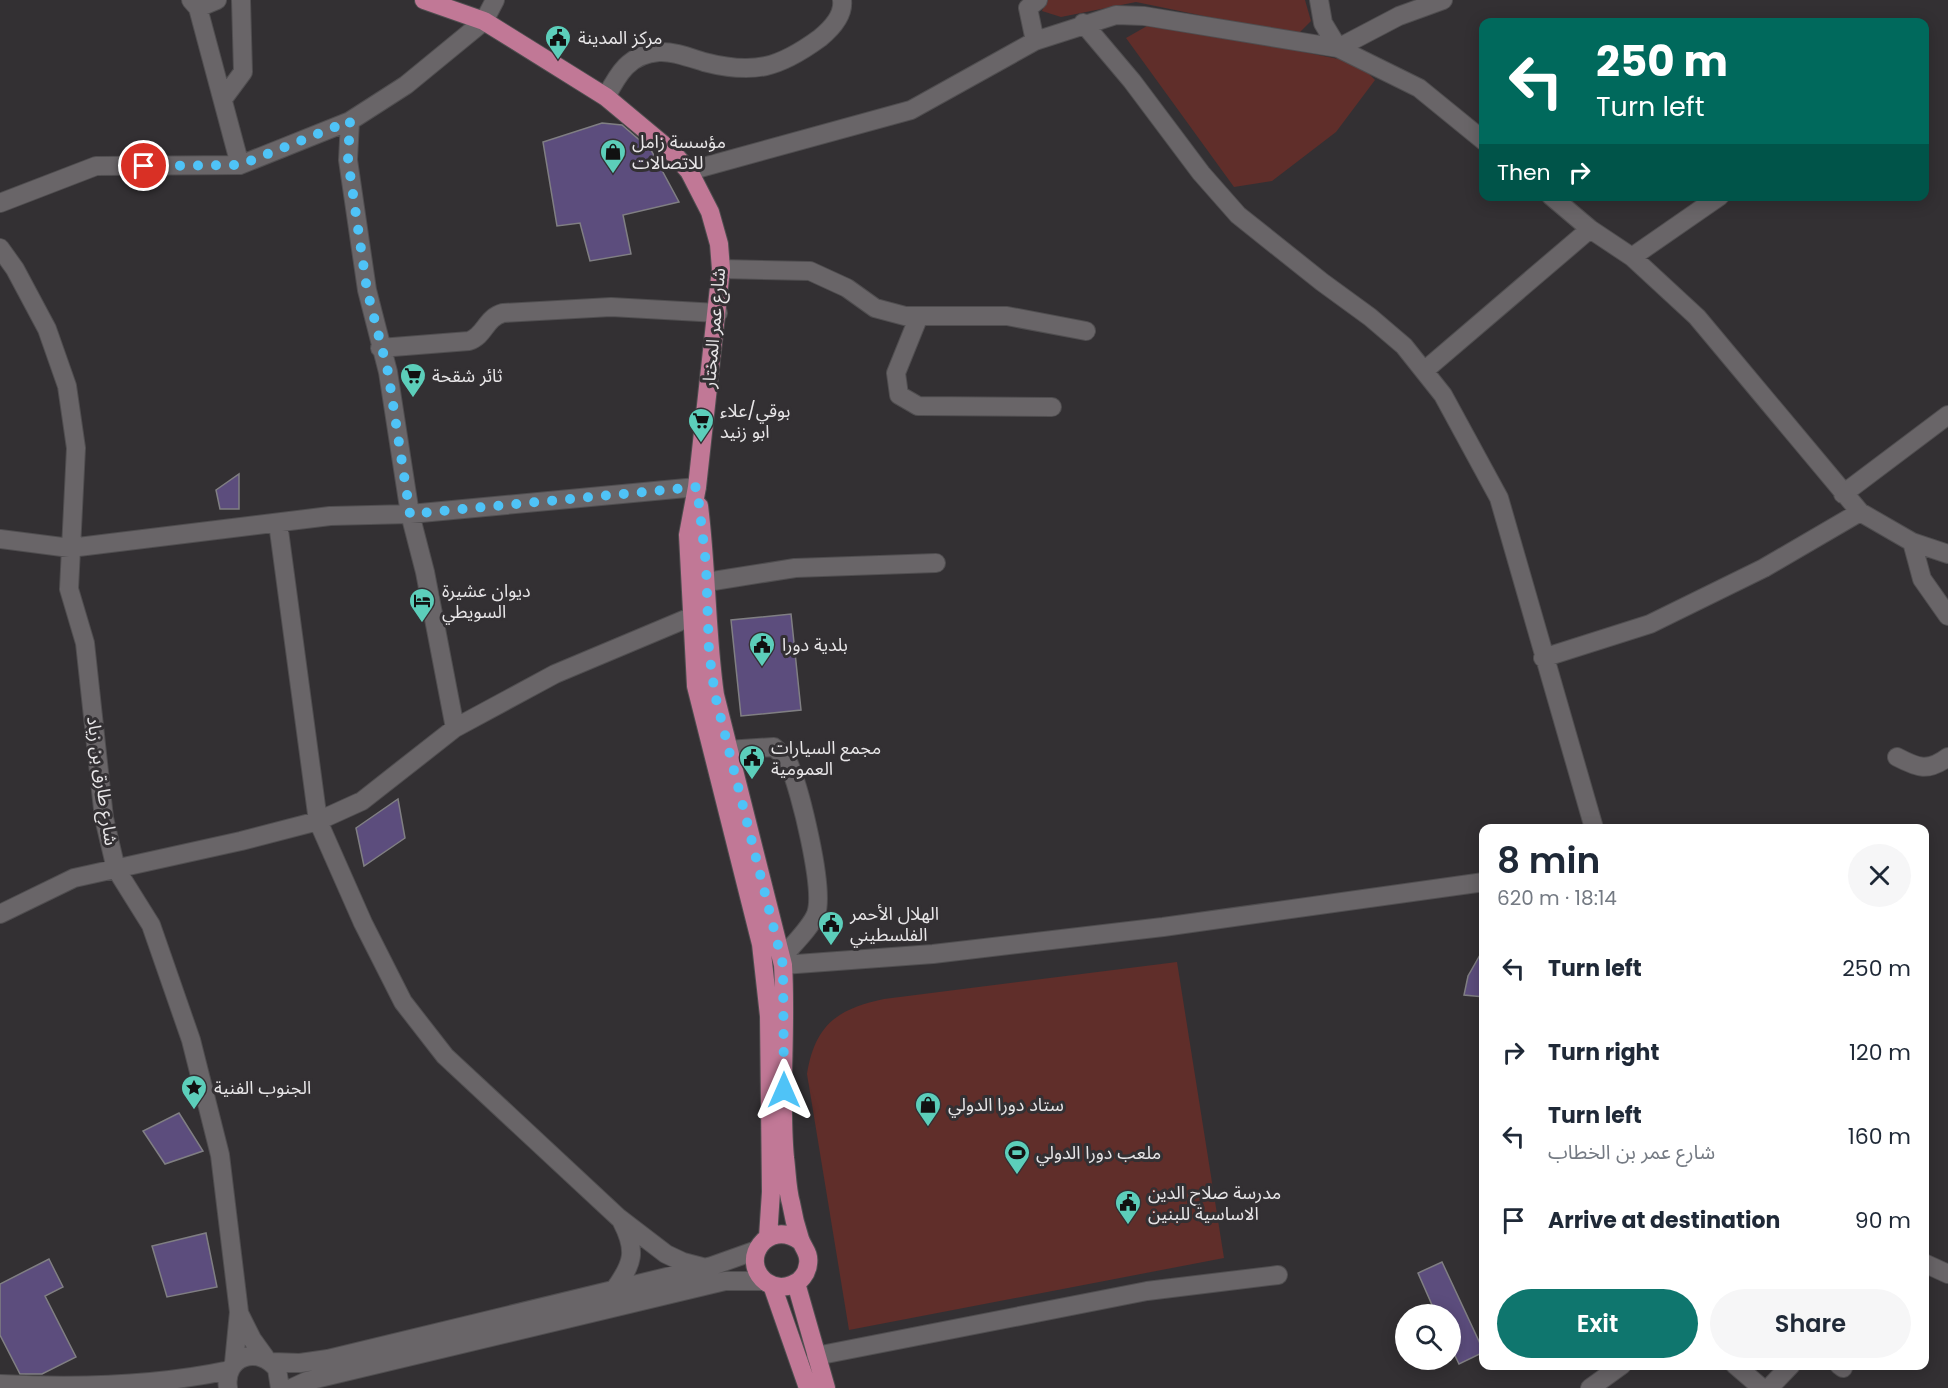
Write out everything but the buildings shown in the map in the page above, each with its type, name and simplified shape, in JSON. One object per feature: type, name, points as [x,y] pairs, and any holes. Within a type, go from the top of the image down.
[{"type":"main road","name":"شارع عمر المختار","points":[[424,0],[484,21],[606,97],[672,152],[689,171],[710,212],[719,244],[721,269],[718,313],[697,487],[688,534],[696,686],[761,944],[766,981],[771,1191],[763,1243]]},
{"type":"main road","name":"شارع عمر المختار","points":[[697,487],[707,582],[709,652],[727,750],[782,962],[785,1154],[790,1201],[800,1241]]},
{"type":"main road","points":[[769,1283],[780,1287],[796,1283],[806,1271],[808,1256],[800,1241],[783,1234],[763,1243],[756,1267],[769,1283],[808,1388]]},
{"type":"main road","points":[[796,1283],[826,1388]]},
{"type":"street","points":[[217,0],[194,4],[240,165]]},
{"type":"street","points":[[223,99],[243,72],[242,0]]},
{"type":"street","points":[[0,203],[96,166],[240,165],[350,121],[406,85],[484,21],[495,0]]},
{"type":"street","points":[[606,97],[621,69],[638,58],[659,52],[732,69],[760,68],[794,57],[830,30],[843,7],[842,0]]},
{"type":"street","points":[[1035,41],[1028,8],[1038,0]]},
{"type":"street","points":[[1319,0],[1323,23],[1338,48]]},
{"type":"street","points":[[1338,48],[1399,16],[1443,0]]},
{"type":"street","points":[[689,171],[911,110],[1035,41],[1083,23],[1116,15],[1144,16],[1338,48],[1419,88],[1479,137]]},
{"type":"street","points":[[1083,23],[1132,81],[1201,173],[1238,215],[1404,346],[1443,395],[1499,498],[1543,658],[1593,824]]},
{"type":"street","points":[[350,121],[348,160],[367,290],[388,372],[410,514],[425,572],[455,728]]},
{"type":"street","points":[[1557,201],[1590,229],[1632,257],[1697,317],[1860,512],[1912,542],[1948,554]]},
{"type":"street","points":[[1632,257],[1713,201]]},
{"type":"street","points":[[1424,371],[1590,229]]},
{"type":"street","name":"شارع طارق بن زياد","points":[[0,248],[15,269],[47,329],[67,386],[76,448],[69,589],[85,643],[96,764],[104,818],[116,870],[151,924],[191,1040],[220,1155],[238,1312]]},
{"type":"street","points":[[721,269],[810,271],[847,288],[875,308],[919,316],[1007,316],[1086,331]]},
{"type":"street","points":[[380,348],[473,340],[480,335],[491,318],[502,313],[611,307],[718,313]]},
{"type":"street","points":[[919,316],[896,373],[899,395],[918,406],[1052,407]]},
{"type":"street","points":[[1843,494],[1948,415]]},
{"type":"street","points":[[0,539],[70,548],[330,516],[410,514],[697,487]]},
{"type":"street","points":[[1543,658],[1650,624],[1764,568],[1860,512]]},
{"type":"street","points":[[278,523],[318,821],[363,923],[403,1002],[445,1056],[620,1218],[666,1254],[682,1262],[706,1268]]},
{"type":"street","points":[[1912,542],[1922,579],[1948,616]]},
{"type":"street","points":[[707,582],[795,568],[936,563]]},
{"type":"street","points":[[0,914],[74,878],[318,821],[362,801],[455,728],[555,674],[693,616]]},
{"type":"street","points":[[727,750],[774,747],[788,762],[802,803],[818,900],[816,915],[782,962]]},
{"type":"street","points":[[1897,758],[1915,766],[1934,767],[1948,758]]},
{"type":"street","points":[[782,962],[933,954],[1174,925],[1479,883]]},
{"type":"street","points":[[614,1290],[625,1275],[633,1251],[630,1238],[620,1218]]},
{"type":"street","points":[[0,1384],[42,1387],[178,1381],[231,1374],[249,1355],[269,1360],[300,1363],[328,1359],[706,1268],[763,1243]]},
{"type":"street","points":[[1929,1265],[1948,1274]]},
{"type":"street","points":[[816,1356],[1147,1291],[1278,1275]]},
{"type":"street","points":[[292,1388],[307,1381],[725,1281],[769,1283]]},
{"type":"street","points":[[238,1312],[252,1339],[280,1377],[279,1388]]},
{"type":"street","points":[[231,1374],[238,1312]]},
{"type":"street","points":[[1590,1388],[1615,1370]]},
{"type":"street","points":[[1741,1370],[1762,1388]]},
{"type":"street","points":[[1769,1388],[1786,1370]]},
{"type":"shaded area","points":[[1047,0],[1305,0],[1311,21],[1297,35],[1136,2],[1061,17],[1042,11]]},
{"type":"shaded area","points":[[1154,22],[1358,63],[1375,80],[1336,132],[1272,181],[1234,187],[1126,38]]},
{"type":"shaded area","name":"ملعب دورا الدولي","points":[[1177,962],[1224,1258],[849,1330],[807,1074],[811,1057],[822,1031],[841,1014],[884,999]]},
{"type":"place","name":"مركز المدينة","points":[[558,61]]},
{"type":"place","name":"مؤسسة زامل للاتصالات","points":[[613,175]]},
{"type":"place","name":"ثائر شقحة","points":[[413,399]]},
{"type":"place","name":"بوقي/علاء ابو زنيد","points":[[701,444]]},
{"type":"place","name":"ديوان عشيرة السويطي","points":[[422,624]]},
{"type":"place","name":"بلدية دورا","points":[[762,668]]},
{"type":"place","name":"مجمع السيارات العمومية","points":[[752,781]]},
{"type":"place","name":"الهلال الأحمر الفلسطيني","points":[[831,947]]},
{"type":"place","name":"الجنوب الفنية","points":[[194,1111]]},
{"type":"place","name":"ستاد دورا الدولي","points":[[928,1128]]},
{"type":"place","name":"ملعب دورا الدولي","points":[[1017,1176]]},
{"type":"place","name":"مدرسة صلاح الدين الاساسية للبنين","points":[[1128,1226]]},
{"type":"route","points":[[144,166],[240,165],[350,121],[348,160],[367,290],[388,372],[410,514],[697,487],[706,564],[709,652],[715,695],[729,758],[774,922],[783,965],[786,1002],[784,1090]]}]
